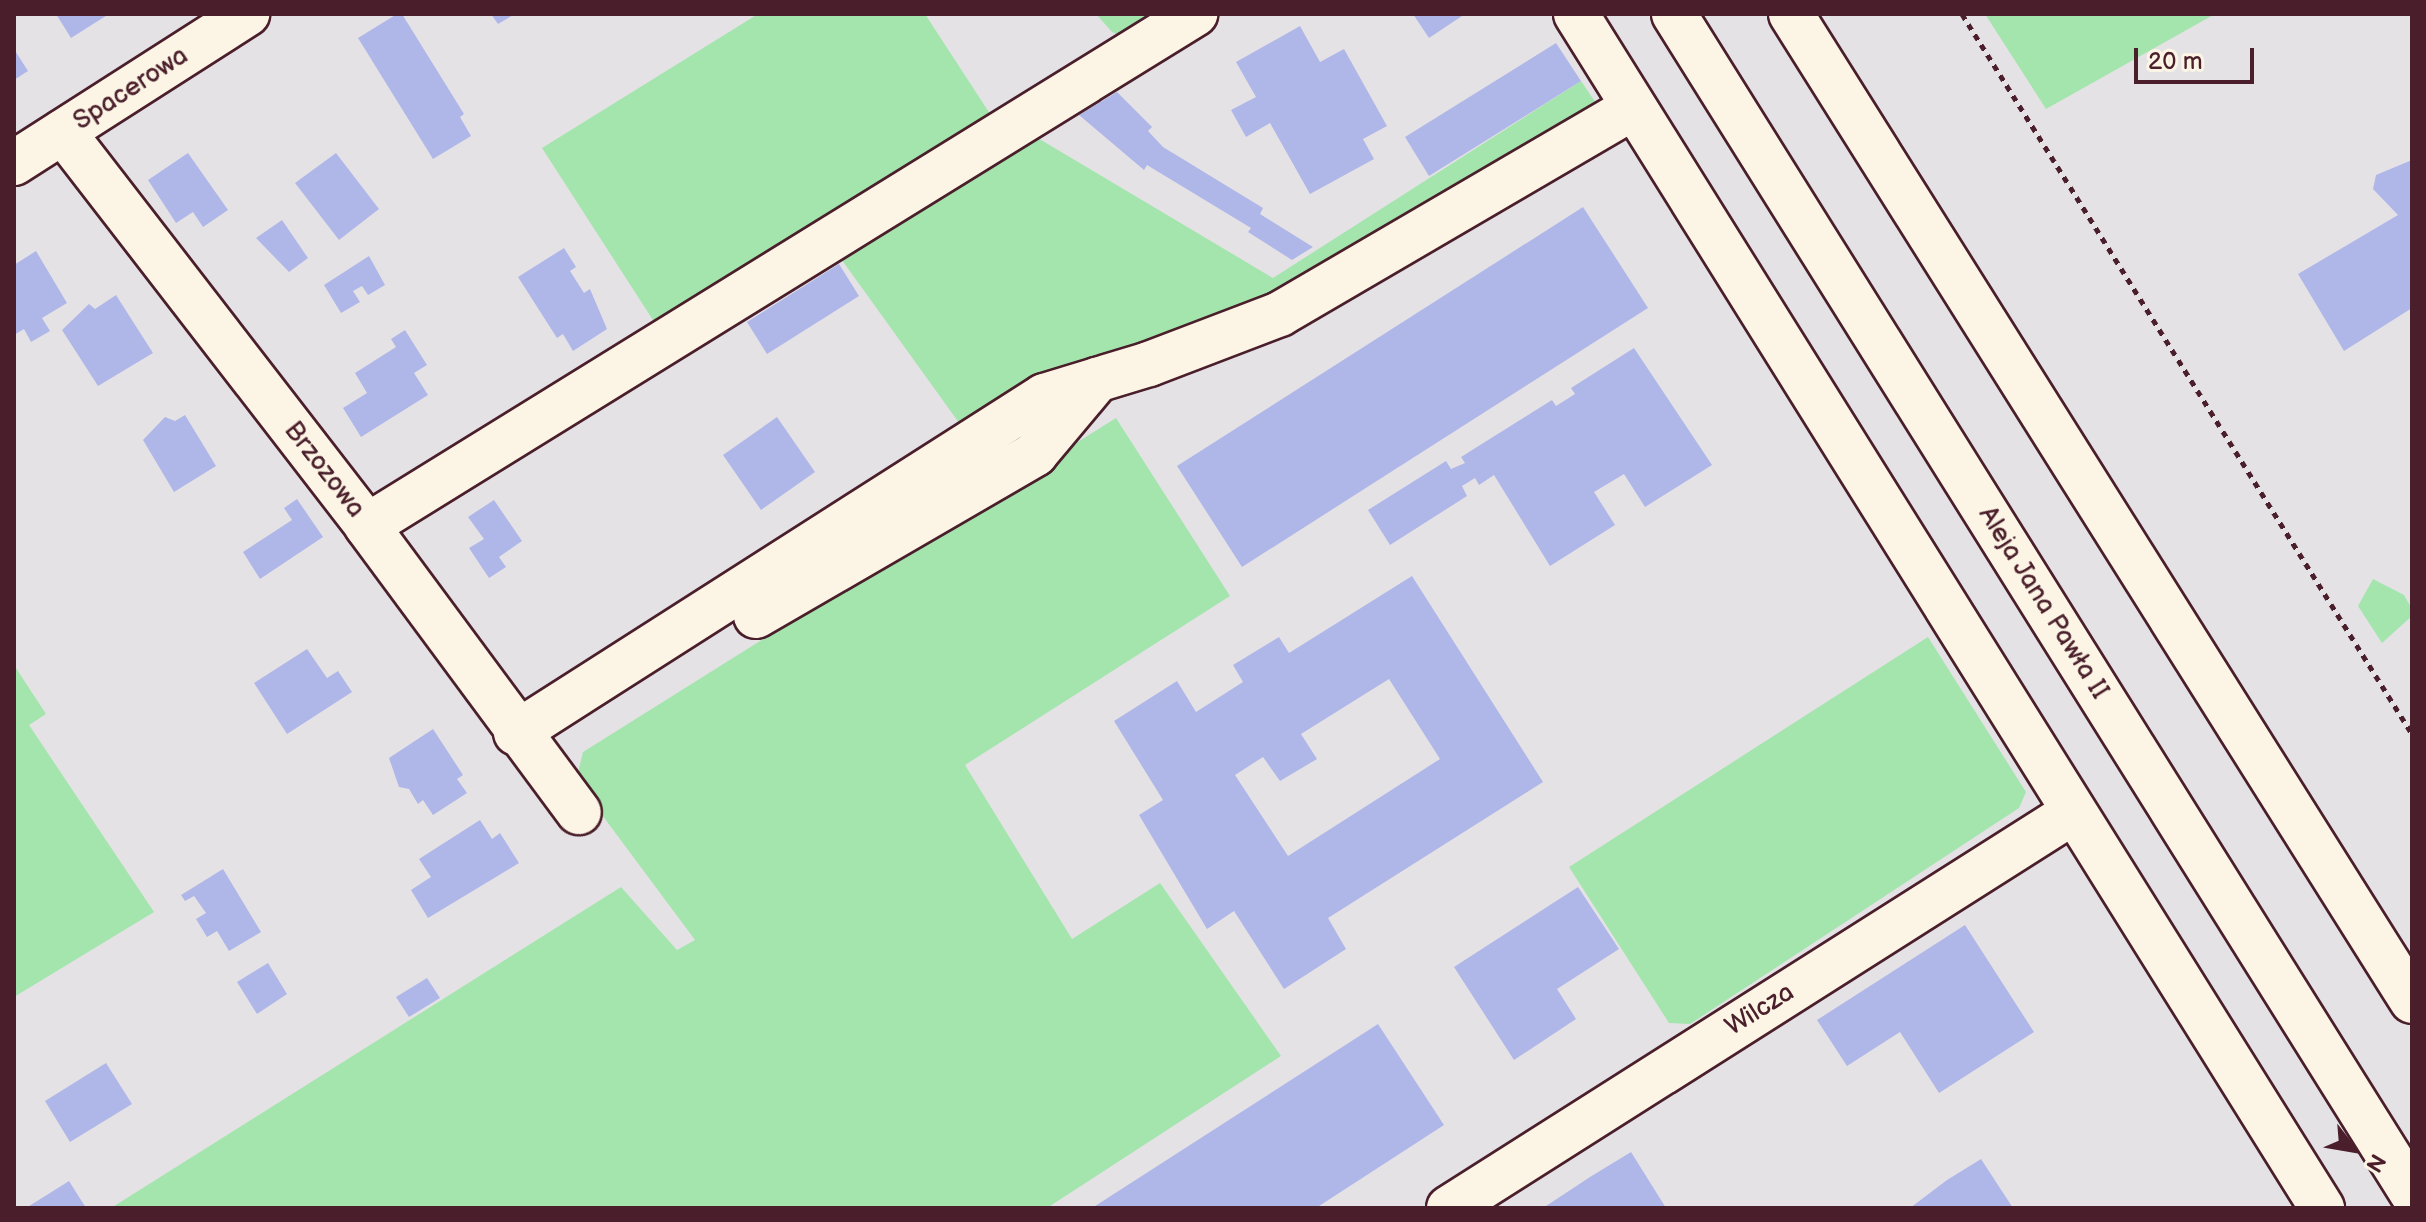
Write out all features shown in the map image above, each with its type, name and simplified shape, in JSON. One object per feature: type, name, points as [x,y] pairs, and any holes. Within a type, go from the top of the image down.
[{"type":"street","name":"Spacerowa","points":[[14,163],[247,14]]},
{"type":"street","points":[[367,526],[1195,14]]},
{"type":"street","points":[[1576,14],[2072,813],[2322,1208]]},
{"type":"street","name":"Aleja Jana Pawła II","points":[[1674,14],[2412,1193]]},
{"type":"street","points":[[1791,14],[2412,1001]]},
{"type":"street","points":[[524,743],[953,477],[1044,396],[1280,314],[1633,108]]},
{"type":"street","name":"Brzozowa","points":[[63,132],[367,526],[524,743],[579,812]]},
{"type":"street","name":"Wilcza","points":[[1449,1208],[2072,813]]},
{"type":"path","points":[[1962,14],[2412,734]]},
{"type":"green space","points":[[758,14],[925,14],[996,123],[660,331],[542,148]]},
{"type":"green space","points":[[1096,14],[1166,14],[1126,38],[1112,32]]},
{"type":"green space","points":[[1985,14],[2215,14],[2046,109]]},
{"type":"green space","points":[[1581,81],[1596,103],[1509,164],[1312,285],[1124,355],[1063,367],[962,427],[839,256],[1031,134],[1273,278]]},
{"type":"green space","points":[[1116,418],[1230,596],[965,765],[1072,939],[1160,883],[1281,1056],[1047,1208],[111,1208],[621,887],[677,950],[695,940],[576,780],[583,752]]},
{"type":"green space","points":[[2373,579],[2404,595],[2412,609],[2412,616],[2382,643],[2358,606]]},
{"type":"green space","points":[[1928,637],[2026,792],[2019,808],[1690,1024],[1669,1023],[1569,867]]},
{"type":"green space","points":[[14,665],[46,714],[29,725],[154,912],[14,997]]},
{"type":"building","points":[[56,14],[109,14],[71,38]]},
{"type":"building","points":[[402,14],[464,114],[460,117],[471,136],[433,159],[358,38]]},
{"type":"building","points":[[491,14],[515,14],[498,24]]},
{"type":"building","points":[[1413,14],[1465,14],[1429,38]]},
{"type":"building","points":[[1300,26],[1320,62],[1344,49],[1387,126],[1363,139],[1374,159],[1310,194],[1270,123],[1246,137],[1231,110],[1256,97],[1236,62]]},
{"type":"building","points":[[1556,43],[1581,81],[1429,176],[1405,137]]},
{"type":"building","points":[[14,49],[28,71],[14,80]]},
{"type":"building","points":[[1117,92],[1152,127],[1148,131],[1163,147],[1263,208],[1260,214],[1313,247],[1292,260],[1248,232],[1251,228],[1147,165],[1144,170],[1079,115]]},
{"type":"building","points":[[188,153],[228,210],[203,227],[193,212],[176,223],[148,180]]},
{"type":"building","points":[[336,153],[379,209],[339,240],[295,183]]},
{"type":"building","points":[[2412,160],[2412,308],[2344,351],[2298,274],[2398,215],[2373,189],[2376,175]]},
{"type":"building","points":[[1583,207],[1648,308],[1242,567],[1177,466]]},
{"type":"building","points":[[282,220],[308,258],[289,272],[256,238]]},
{"type":"building","points":[[564,248],[576,267],[570,271],[584,293],[590,289],[607,329],[573,351],[563,334],[557,338],[518,277]]},
{"type":"building","points":[[36,251],[67,303],[42,318],[50,331],[31,342],[24,329],[14,335],[14,265]]},
{"type":"building","points":[[369,256],[385,285],[368,295],[362,286],[353,291],[360,302],[341,313],[324,285]]},
{"type":"building","points":[[839,264],[859,296],[767,354],[747,322]]},
{"type":"building","points":[[116,295],[153,353],[98,386],[62,330],[89,304],[95,309]]},
{"type":"building","points":[[405,330],[427,365],[414,373],[428,395],[361,437],[343,408],[367,393],[355,373],[396,347],[391,339]]},
{"type":"building","points":[[1634,348],[1712,465],[1645,507],[1624,474],[1594,492],[1615,525],[1550,566],[1494,475],[1479,485],[1475,478],[1462,486],[1467,496],[1390,545],[1368,510],[1446,461],[1451,469],[1465,463],[1461,457],[1552,400],[1556,406],[1575,394],[1571,388]]},
{"type":"building","points":[[185,415],[216,466],[174,492],[143,440],[165,417],[175,421]]},
{"type":"building","points":[[777,417],[815,472],[761,510],[723,455]]},
{"type":"building","points":[[297,499],[323,537],[260,579],[243,552],[292,520],[284,508]]},
{"type":"building","points":[[494,500],[522,541],[499,557],[506,567],[489,578],[469,548],[484,539],[468,517]]},
{"type":"building","points":[[1412,576],[1543,782],[1328,918],[1346,949],[1284,989],[1234,911],[1207,929],[1139,815],[1163,800],[1114,721],[1177,681],[1196,712],[1243,682],[1233,665],[1279,637],[1289,653]],"holes":[[[1389,679],[1440,759],[1288,856],[1235,775],[1263,757],[1280,781],[1317,759],[1301,734]]]},
{"type":"building","points":[[307,649],[327,678],[338,671],[352,692],[287,734],[254,683]]},
{"type":"building","points":[[433,729],[463,775],[457,779],[467,793],[433,815],[423,800],[418,804],[409,789],[399,787],[389,758]]},
{"type":"building","points":[[480,820],[492,839],[500,833],[519,863],[428,918],[411,890],[431,877],[419,859]]},
{"type":"building","points":[[223,869],[261,932],[229,951],[217,931],[207,937],[196,919],[206,913],[194,896],[185,901],[181,895]]},
{"type":"building","points":[[1578,887],[1619,949],[1557,989],[1576,1019],[1514,1060],[1454,967]]},
{"type":"building","points":[[1965,925],[2034,1032],[1939,1093],[1900,1032],[1847,1066],[1817,1020]]},
{"type":"building","points":[[268,963],[287,994],[257,1014],[237,982]]},
{"type":"building","points":[[427,978],[440,998],[409,1017],[396,997]]},
{"type":"building","points":[[1378,1024],[1444,1125],[1316,1208],[1092,1208]]},
{"type":"building","points":[[106,1063],[132,1104],[70,1142],[45,1101]]},
{"type":"building","points":[[1631,1152],[1666,1208],[1543,1208],[1590,1177]]},
{"type":"building","points":[[1981,1159],[2013,1208],[1910,1208],[1947,1180]]},
{"type":"building","points":[[69,1181],[86,1208],[26,1208]]}]
